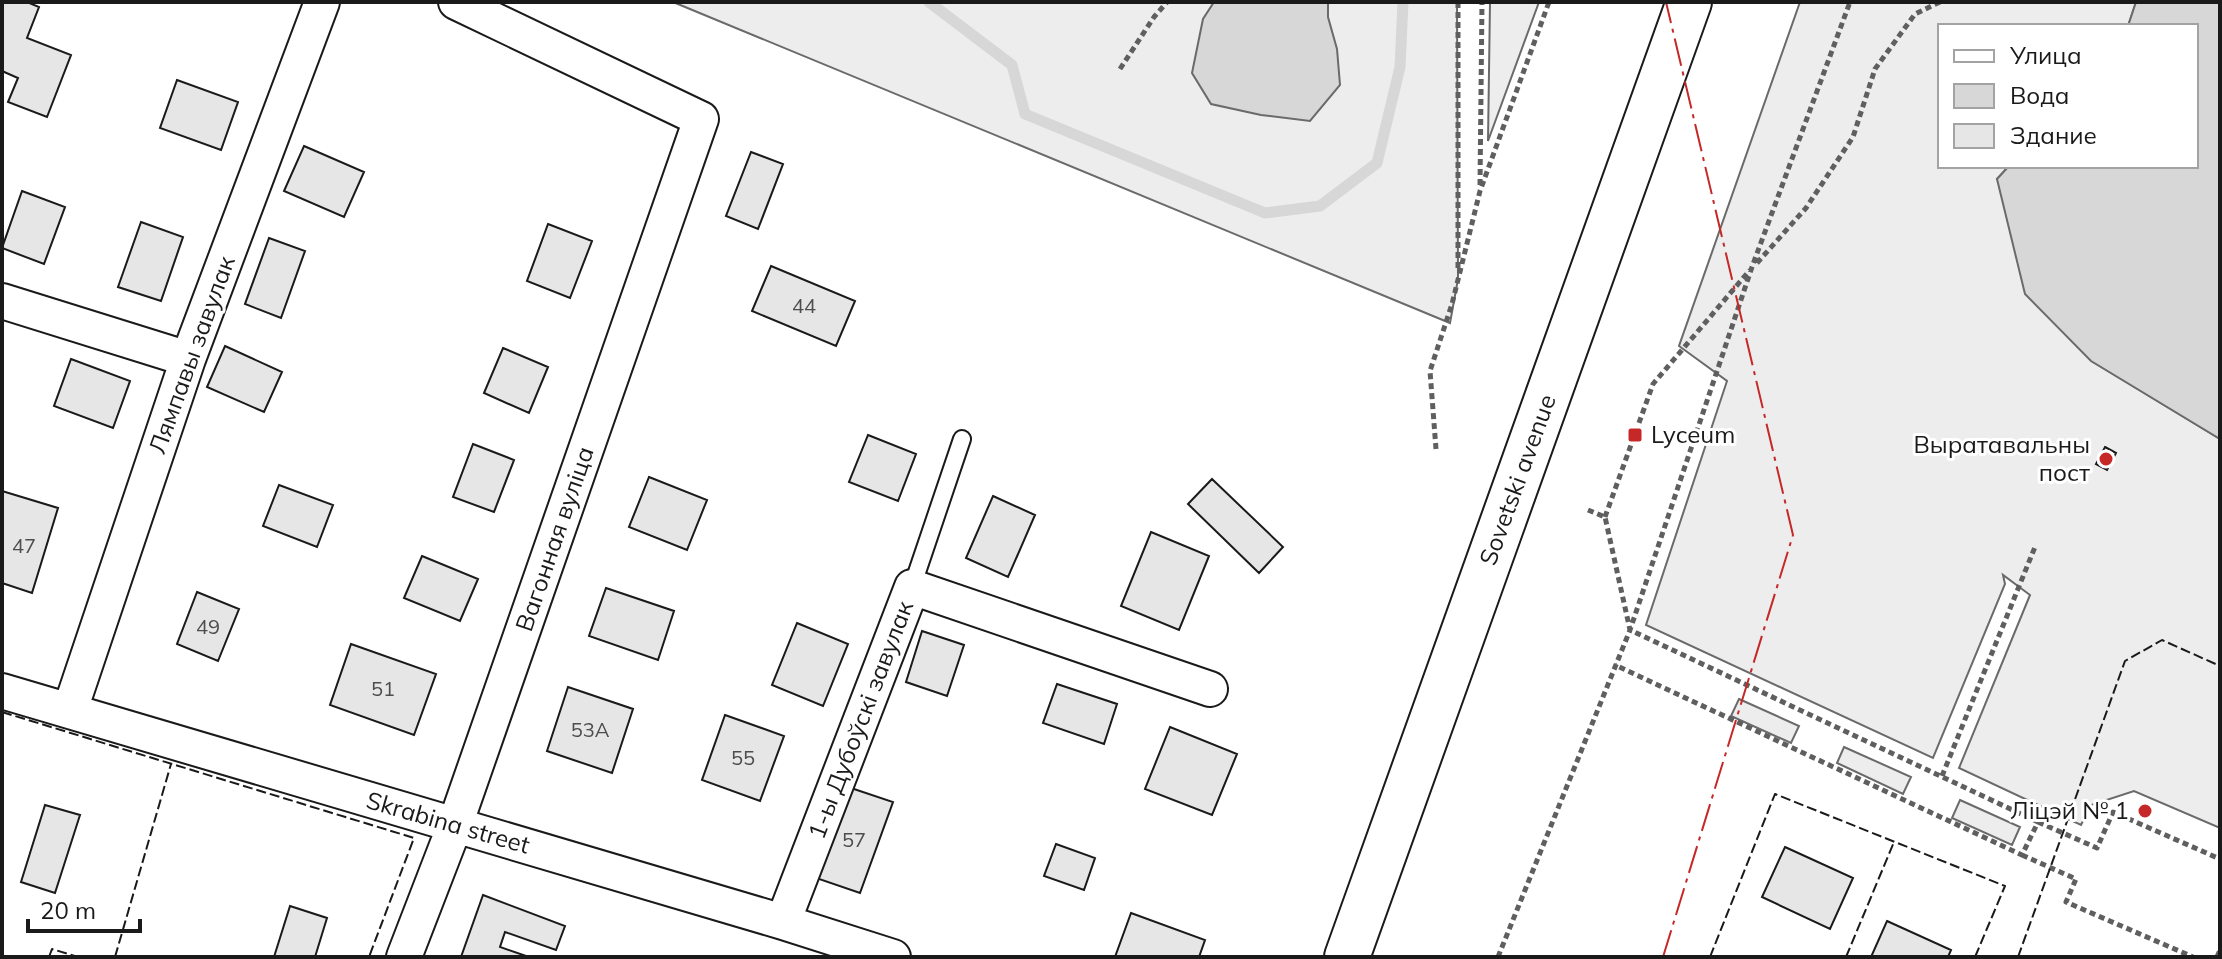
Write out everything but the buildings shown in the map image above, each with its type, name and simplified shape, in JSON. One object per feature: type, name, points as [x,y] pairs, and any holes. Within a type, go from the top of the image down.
[{"type":"main road","name":"Sovetski avenue","points":[[1347,957],[1689,2]]},
{"type":"street","name":"Лямпавы завулак","points":[[70,710],[188,359],[322,2]]},
{"type":"street","name":"Вагонная вуліца","points":[[404,957],[455,825],[701,119],[456,2]]},
{"type":"street","points":[[2,301],[188,359]]},
{"type":"street","name":"1-ы Дубоўскі завулак","points":[[783,922],[912,587],[1210,689]]},
{"type":"street","name":"Skrabina street","points":[[2,691],[783,922],[876,955]]},
{"type":"lane","points":[[912,587],[962,439]]},
{"type":"path","points":[[1120,69],[1167,2]]},
{"type":"path","points":[[1458,2],[1458,279]]},
{"type":"path","points":[[1480,191],[1482,2]]},
{"type":"path","points":[[1436,449],[1430,371],[1480,191],[1549,2]]},
{"type":"path","points":[[1498,957],[1630,630],[1752,267],[1850,2]]},
{"type":"path","points":[[1630,630],[1605,517],[1653,384],[1806,208],[1853,137],[1875,69],[1915,14],[1940,2]]},
{"type":"path","points":[[1588,510],[1605,517]]},
{"type":"path","points":[[1942,776],[2035,547]]},
{"type":"path","points":[[1630,630],[2097,848],[2113,812],[2220,859]]},
{"type":"path","points":[[1615,665],[2076,879],[2066,902],[2193,957]]},
{"type":"path","points":[[2022,855],[2038,822]]},
{"type":"path","points":[[2217,957],[2220,950]]},
{"type":"shaded area","points":[[673,2],[1457,2],[1458,279],[1450,323]]},
{"type":"shaded area","points":[[1490,2],[1539,2],[1488,141]]},
{"type":"shaded area","points":[[1800,2],[2136,2],[2129,24],[1938,24],[1938,168],[2007,168],[1997,179],[2092,361],[2220,439],[2220,828],[2134,791],[2091,805],[2081,825],[1959,768],[2030,595],[2003,575],[2005,584],[1933,758],[1646,625],[1727,381],[1679,346]]},
{"type":"shaded area","points":[[1739,699],[1799,726],[1791,743],[1731,716]]},
{"type":"shaded area","points":[[1844,747],[1911,777],[1903,794],[1837,763]]},
{"type":"shaded area","points":[[1960,800],[2020,827],[2012,845],[1952,818]]},
{"type":"water","points":[[1214,2],[1328,2],[1340,85],[1310,121],[1211,104],[1192,73],[1203,19]]},
{"type":"water","points":[[2136,2],[2220,2],[2220,439],[2091,361],[2025,294],[1997,179],[2007,168],[2198,168],[2198,24],[2129,24]]},
{"type":"waterway","points":[[929,2],[1012,65],[1025,114],[1265,213],[1320,206],[1377,163],[1400,67],[1403,2]]},
{"type":"fence","points":[[2018,957],[2125,661],[2162,640],[2220,666]]},
{"type":"fence","points":[[2,712],[414,838],[369,957]]},
{"type":"fence","points":[[115,957],[171,764]]},
{"type":"fence","points":[[1710,957],[1775,794],[2005,886],[1975,957]]},
{"type":"fence","points":[[1846,957],[1894,842]]},
{"type":"fence","points":[[49,957],[52,949],[78,957]]},
{"type":"power","points":[[1663,957],[1793,535],[1666,2]]},
{"type":"place","name":"Lyceum","points":[[1635,435]]},
{"type":"place","name":"Выратавальны пост","points":[[2106,459]]},
{"type":"place","name":"Ліцэй № 1","points":[[2145,811]]}]
